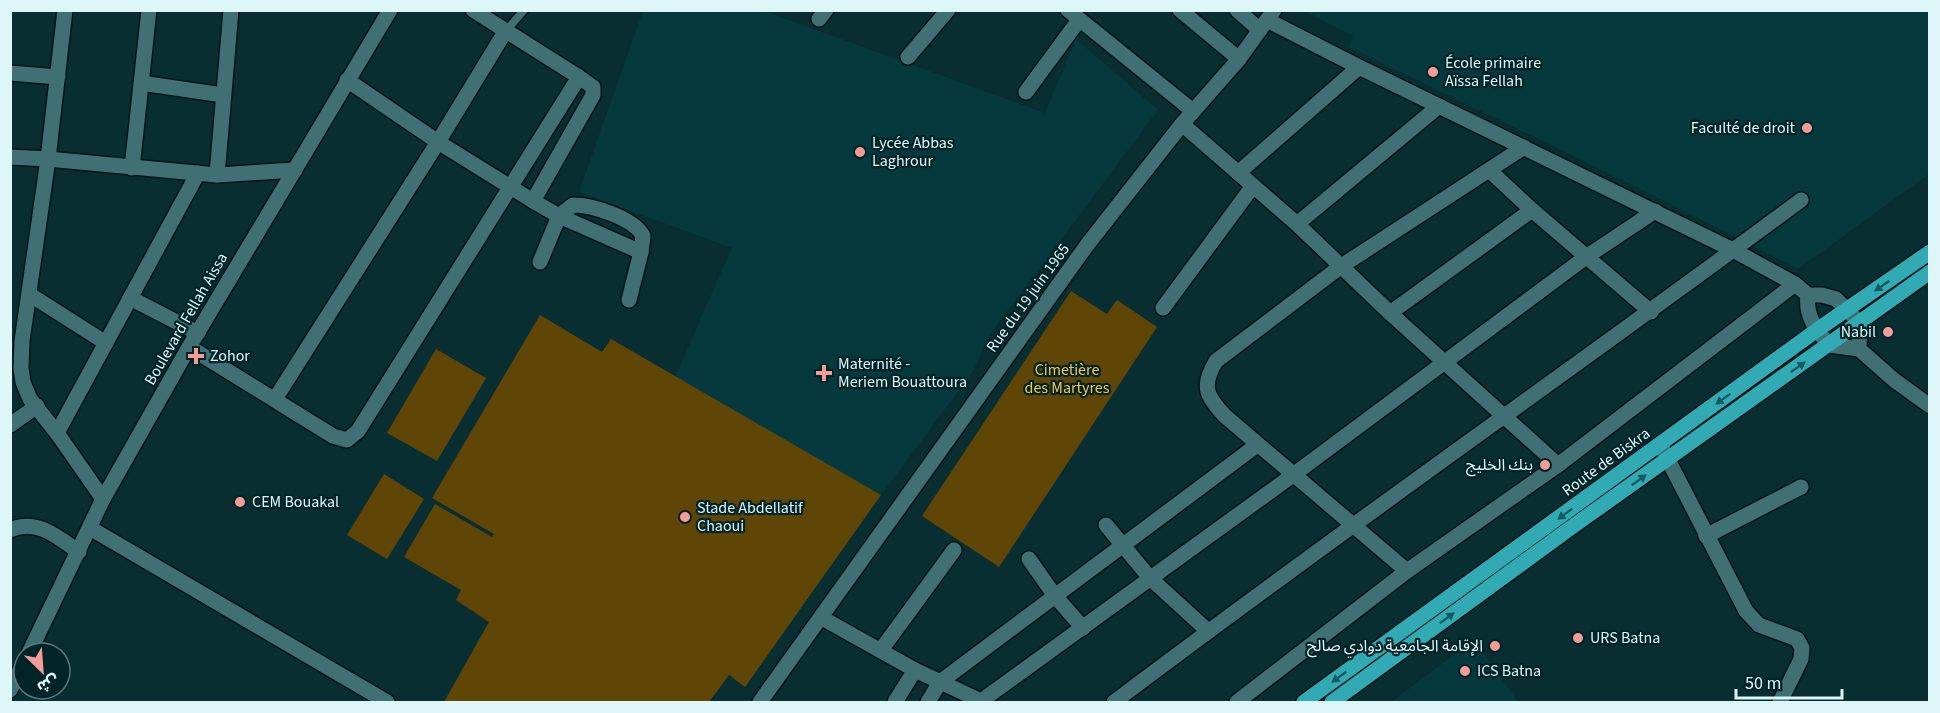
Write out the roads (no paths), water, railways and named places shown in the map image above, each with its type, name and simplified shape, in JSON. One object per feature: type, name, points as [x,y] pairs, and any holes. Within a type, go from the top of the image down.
[{"type":"main road","name":"Route de Biskra","points":[[1332,702],[1664,452],[1817,330],[1929,252]]},
{"type":"main road","name":"Route de Biskra","points":[[1304,702],[1664,452],[1829,345],[1929,272]]},
{"type":"street","points":[[65,10],[21,369],[23,382],[30,399],[103,499]]},
{"type":"street","points":[[132,168],[149,10]]},
{"type":"street","points":[[217,175],[231,10]]},
{"type":"street","name":"Boulevard Fellah Aissa","points":[[35,641],[103,499],[189,347],[390,10]]},
{"type":"street","points":[[473,10],[592,85],[594,89],[533,201]]},
{"type":"street","points":[[908,57],[948,10]]},
{"type":"street","points":[[1180,10],[1239,59]]},
{"type":"street","points":[[1237,10],[1267,20],[1655,211],[1795,284],[1808,295],[1822,295],[1836,299],[1860,323],[1859,349]]},
{"type":"street","points":[[1026,92],[1074,15],[1193,111]]},
{"type":"street","name":"Rue du 19 juin 1965","points":[[760,702],[1087,245],[1182,124],[1239,59],[1267,20]]},
{"type":"street","points":[[275,399],[505,32]]},
{"type":"street","points":[[1238,173],[1359,67]]},
{"type":"street","points":[[10,73],[58,77]]},
{"type":"street","points":[[189,347],[333,436],[341,440],[352,438],[579,77]]},
{"type":"street","points":[[347,80],[510,188],[560,216],[641,252]]},
{"type":"street","points":[[141,83],[223,95]]},
{"type":"street","points":[[1297,224],[1438,106]]},
{"type":"street","points":[[1182,124],[1297,224],[1340,267],[1557,465]]},
{"type":"street","points":[[1407,571],[1257,445],[1212,402],[1207,390],[1208,374],[1216,361],[1340,267],[1524,147]]},
{"type":"street","points":[[10,157],[217,175],[296,170]]},
{"type":"street","points":[[1489,171],[1651,312]]},
{"type":"street","points":[[57,433],[198,173]]},
{"type":"street","points":[[1163,308],[1253,186]]},
{"type":"street","points":[[1114,702],[1503,416],[1651,312],[1801,200]]},
{"type":"street","points":[[540,262],[560,216],[567,208],[573,205],[586,205],[620,218],[634,225],[643,236],[629,300]]},
{"type":"street","points":[[1390,313],[1532,210]]},
{"type":"street","points":[[822,618],[915,670],[982,702],[1293,475],[1586,256],[1655,211]]},
{"type":"street","points":[[1238,702],[1407,571],[1557,465],[1795,284]]},
{"type":"street","points":[[29,294],[106,342]]},
{"type":"street","points":[[1808,295],[1809,318],[1829,345],[1859,349],[1894,380],[1929,406]]},
{"type":"street","points":[[130,298],[198,333]]},
{"type":"street","points":[[10,424],[37,406]]},
{"type":"street","points":[[928,702],[940,682],[1257,445]]},
{"type":"street","points":[[1664,452],[1746,611],[1754,622],[1797,639],[1802,648],[1801,659],[1780,702]]},
{"type":"street","points":[[1706,536],[1801,488]]},
{"type":"street","points":[[10,530],[25,525],[42,528],[79,552]]},
{"type":"street","points":[[1106,525],[1150,578],[1208,631]]},
{"type":"street","points":[[90,528],[387,702]]},
{"type":"street","points":[[882,650],[954,550]]},
{"type":"street","points":[[1029,559],[1055,596],[1083,628]]},
{"type":"street","points":[[895,702],[915,670]]},
{"type":"lane","points":[[505,32],[524,10]]},
{"type":"place","name":"École primaire Aïssa Fellah","points":[[1433,72]]},
{"type":"place","name":"Faculté de droit","points":[[1807,128]]},
{"type":"place","name":"Lycée Abbas Laghrour","points":[[860,152]]},
{"type":"place","name":"Nabil","points":[[1888,332]]},
{"type":"place","name":"Zohor","points":[[196,356]]},
{"type":"place","name":"Maternité - Meriem Bouattoura","points":[[824,373]]},
{"type":"place","name":"بنك الخليج","points":[[1545,465]]},
{"type":"place","name":"CEM Bouakal","points":[[240,502]]},
{"type":"place","name":"Stade Abdellatif Chaoui","points":[[685,517]]},
{"type":"place","name":"URS Batna","points":[[1578,638]]},
{"type":"place","name":"الإقامة الجامعية دوادي صالح","points":[[1495,646]]},
{"type":"place","name":"ICS Batna","points":[[1465,671]]},
{"type":"park label","name":"Cimetière des Martyres","points":[[1067,379]]}]
